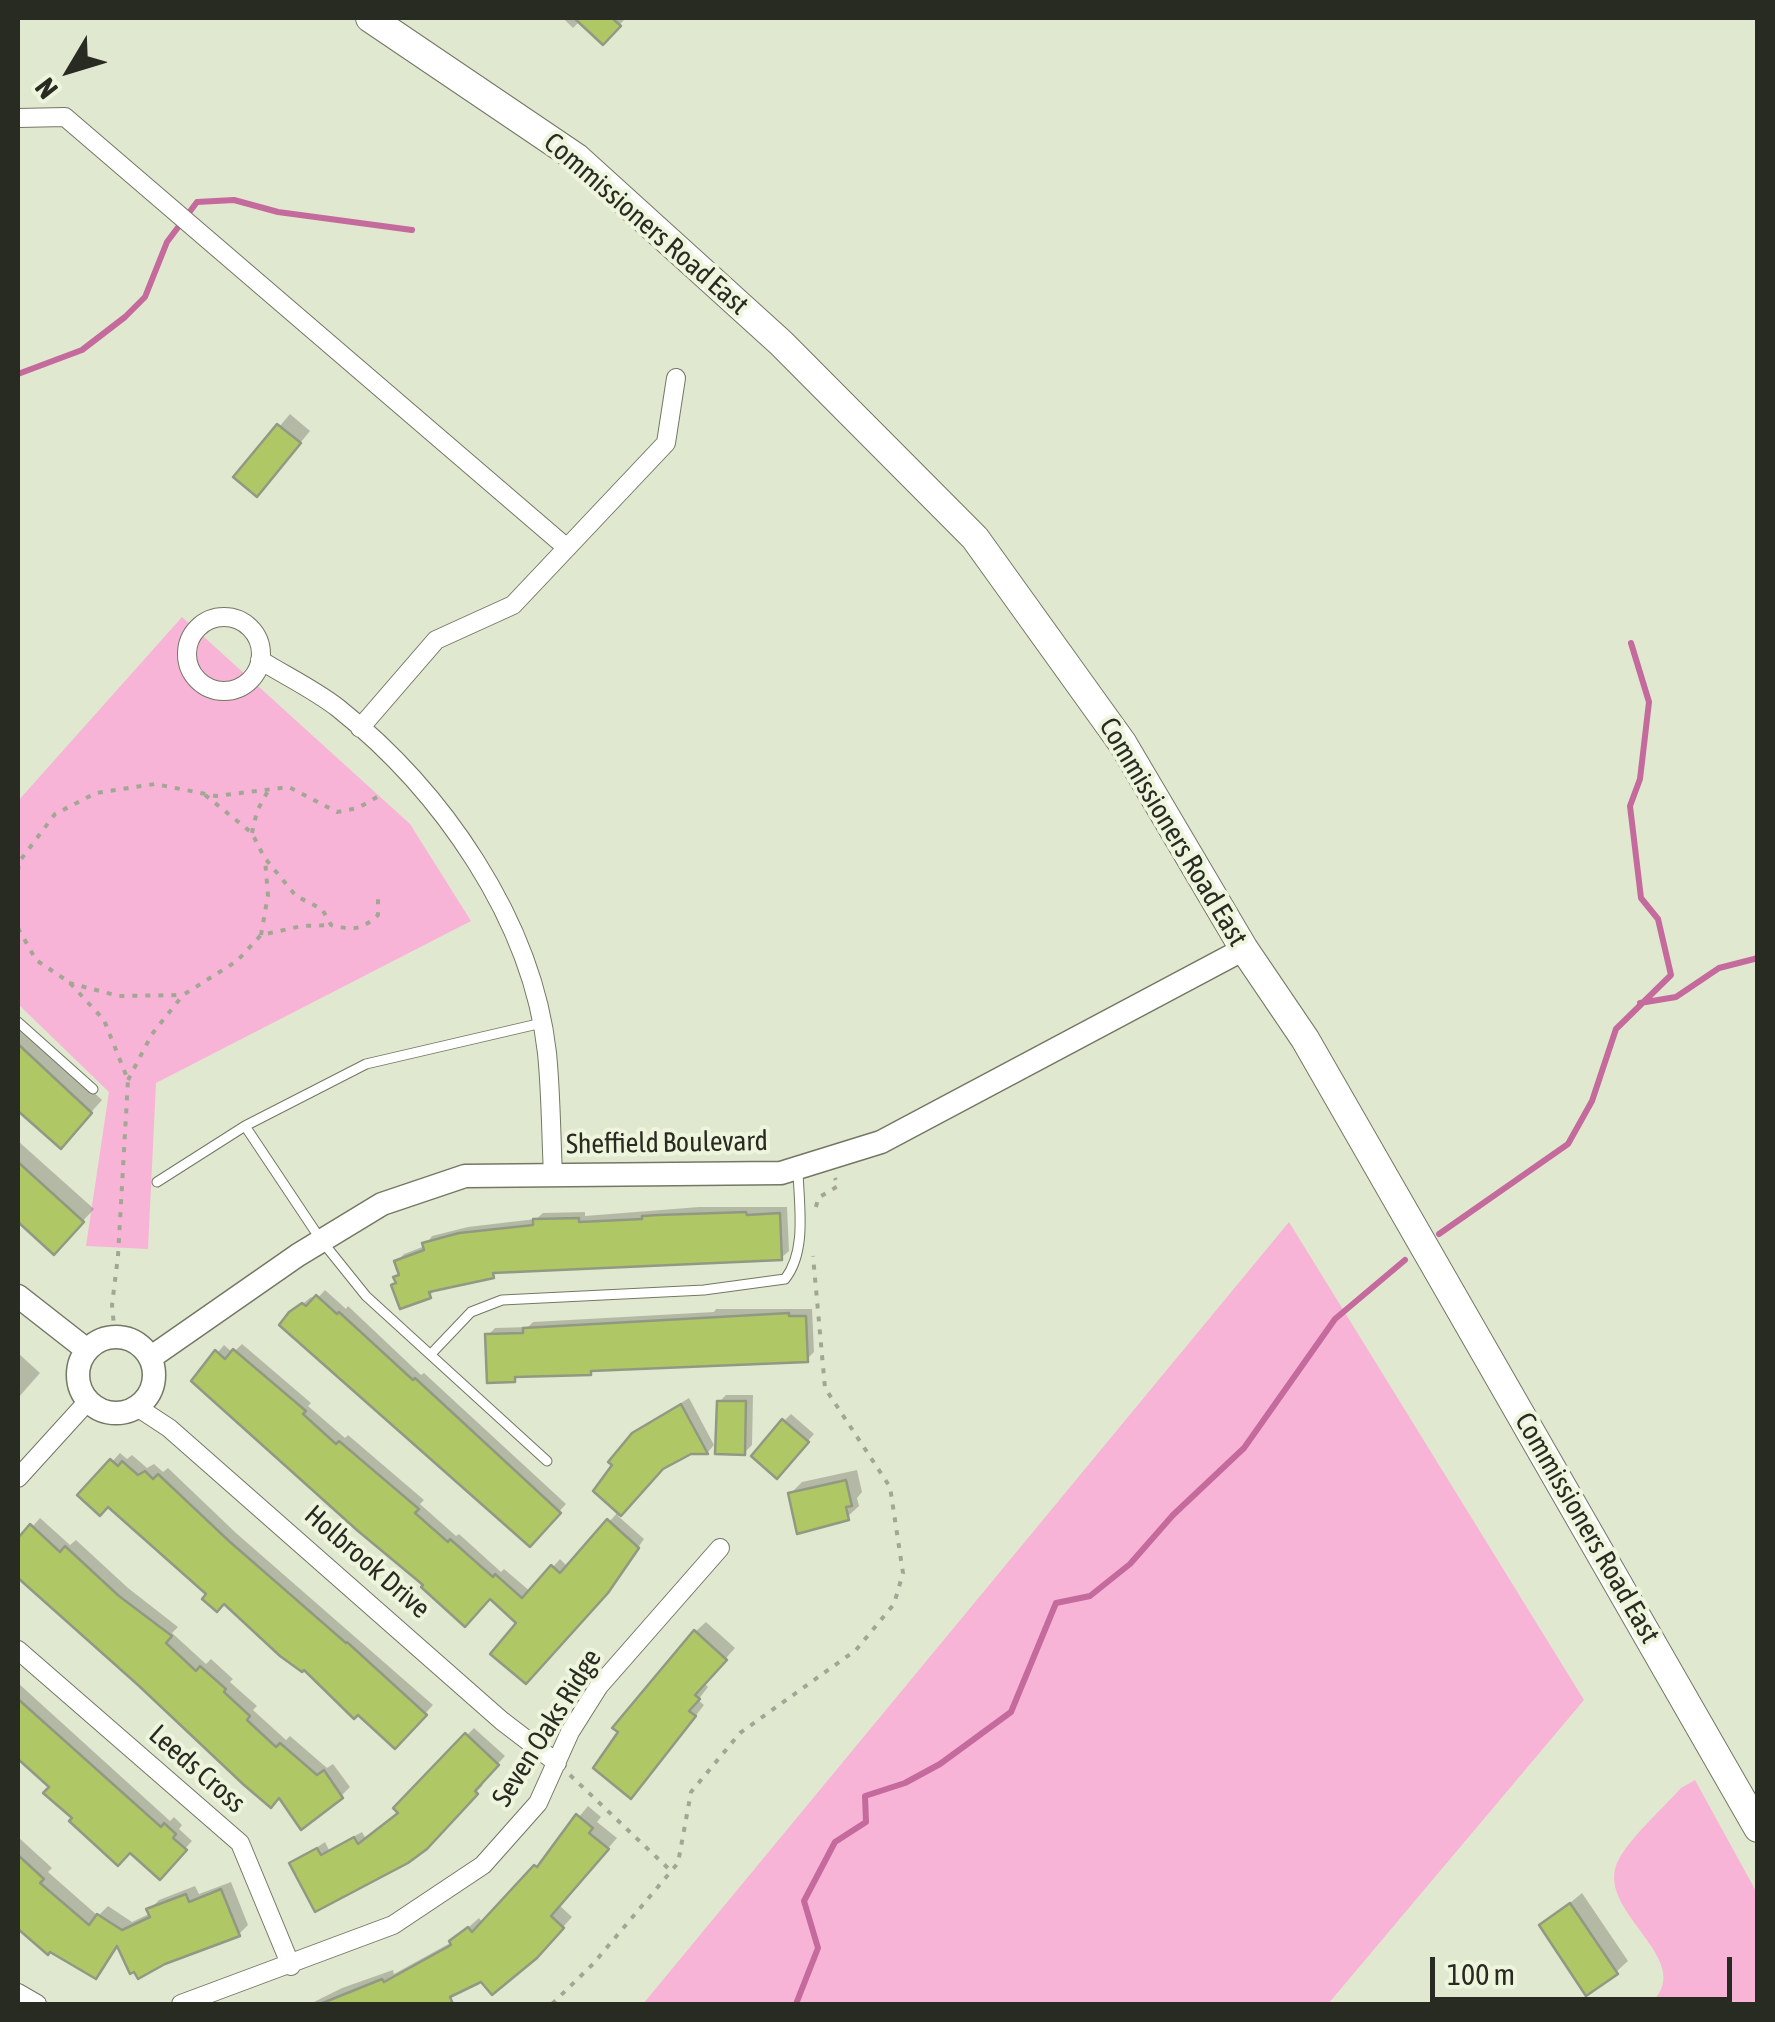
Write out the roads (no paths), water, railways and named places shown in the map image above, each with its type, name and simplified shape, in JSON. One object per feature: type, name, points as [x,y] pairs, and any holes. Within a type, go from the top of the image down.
[{"type":"main road","name":"Commissioners Road East","points":[[370,18],[577,158],[782,343],[975,538],[1123,744],[1244,949],[1306,1039],[1758,1828]]},
{"type":"street","points":[[18,118],[65,117],[567,548]]},
{"type":"street","points":[[360,728],[436,640],[513,605],[666,443],[676,378]]},
{"type":"street","points":[[236,618],[260,642],[260,660],[246,684],[224,691],[201,682],[193,672],[188,648],[200,626],[211,619],[236,618]]},
{"type":"street","points":[[260,660],[337,707],[405,769],[459,834],[496,895],[518,942],[542,1023],[554,1174]]},
{"type":"street","name":"Sheffield Boulevard","points":[[150,1358],[322,1240],[382,1204],[465,1176],[780,1172],[829,1158],[881,1142],[1244,949]]},
{"type":"street","points":[[18,1296],[87,1350]]},
{"type":"street","points":[[104,1338],[136,1342],[154,1368],[151,1390],[138,1406],[128,1411],[106,1412],[88,1400],[78,1381],[78,1370],[87,1350],[104,1338]]},
{"type":"street","points":[[18,1478],[88,1400]]},
{"type":"street","name":"Holbrook Drive","points":[[138,1406],[169,1428],[502,1721],[558,1763]]},
{"type":"street","name":"Seven Oaks Ridge","points":[[181,2004],[393,1926],[484,1865],[538,1803],[570,1732],[599,1686],[720,1548]]},
{"type":"street","name":"Leeds Cross","points":[[18,1650],[240,1843],[291,1966]]},
{"type":"street","points":[[18,1994],[37,2004]]},
{"type":"lane","points":[[18,1022],[93,1090]]},
{"type":"lane","points":[[157,1182],[245,1126],[366,1064],[542,1023]]},
{"type":"lane","points":[[245,1126],[322,1240],[366,1296],[547,1461]]},
{"type":"lane","points":[[431,1354],[471,1312],[502,1300],[704,1290],[784,1280],[799,1252],[798,1167]]},
{"type":"waterway","points":[[18,374],[82,350],[125,317],[145,297],[167,242],[197,202],[234,200],[278,212],[412,230]]},
{"type":"waterway","points":[[1439,1234],[1568,1144],[1592,1101],[1616,1029],[1671,975],[1658,919],[1641,898],[1630,806],[1640,779],[1649,702],[1631,643]]},
{"type":"waterway","points":[[1640,1003],[1676,997],[1719,968],[1758,958]]},
{"type":"waterway","points":[[796,2004],[818,1948],[804,1901],[835,1842],[866,1822],[865,1796],[905,1783],[940,1764],[1011,1712],[1056,1603],[1090,1596],[1130,1564],[1173,1515],[1244,1448],[1335,1319],[1405,1260]]}]
